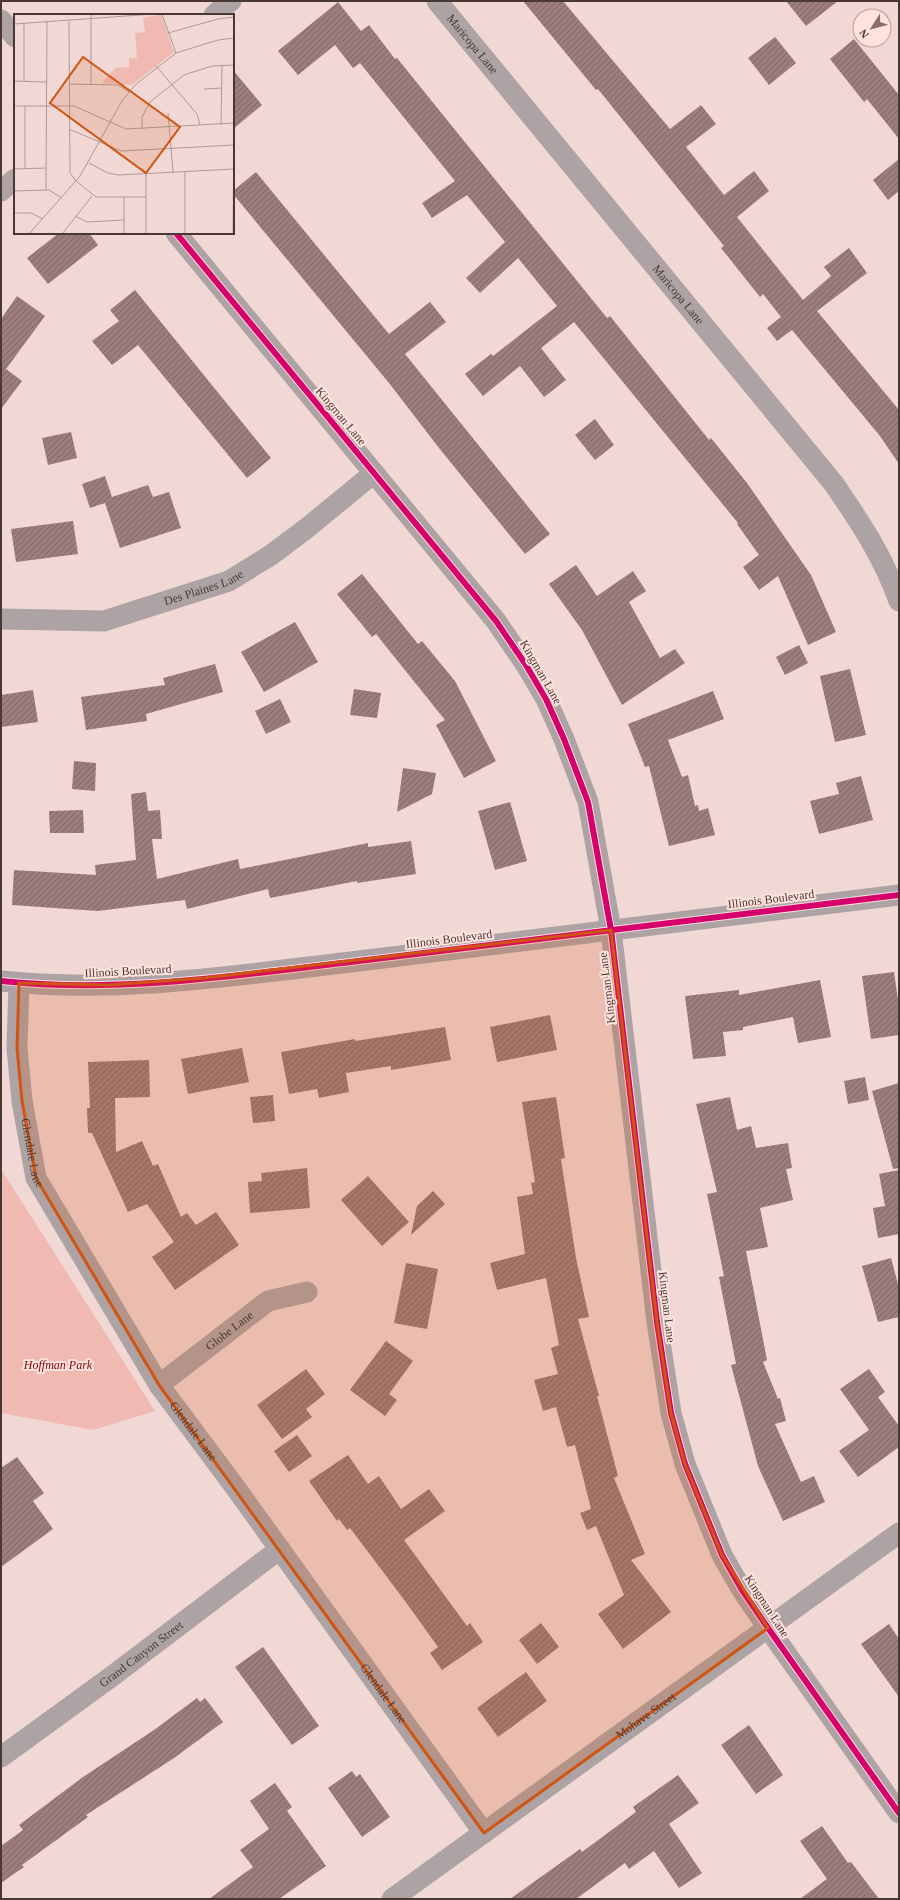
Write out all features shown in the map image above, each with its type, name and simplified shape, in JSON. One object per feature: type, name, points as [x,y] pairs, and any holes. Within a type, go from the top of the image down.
[{"type":"street","points":[[215,14],[231,1]]},
{"type":"street","name":"Maricopa Lane","points":[[437,1],[834,484],[879,555],[899,601]]},
{"type":"street","points":[[1,20],[14,36]]},
{"type":"street","points":[[1,191],[14,181]]},
{"type":"street","name":"Kingman Lane","points":[[177,234],[496,621],[526,665],[546,699],[564,739],[588,802],[611,930],[656,1314],[671,1413],[685,1464],[722,1555],[768,1628],[899,1813]]},
{"type":"street","name":"Des Plaines Lane","points":[[1,618],[104,621],[229,581],[271,555],[307,528],[374,473]]},
{"type":"street","name":"Illinois Boulevard","points":[[10,982],[108,985],[204,978],[899,895]]},
{"type":"street","name":"Glendale Lane","points":[[10,982],[21,1094],[36,1178],[160,1384],[484,1833]]},
{"type":"street","name":"Globe Lane","points":[[160,1384],[268,1301],[307,1292]]},
{"type":"street","name":"Mohave Street","points":[[392,1899],[899,1533]]},
{"type":"street","name":"Grand Canyon Street","points":[[1,1757],[112,1677],[280,1549]]},
{"type":"highlighted area","points":[[611,930],[657,1322],[671,1413],[685,1464],[722,1555],[768,1628],[484,1833],[159,1385],[36,1178],[22,1101],[17,1048],[19,983],[108,985],[204,978]]},
{"type":"green space","name":"Hoffman Park","points":[[1,1169],[155,1411],[93,1430],[1,1413]]},
{"type":"building","points":[[523,1],[563,1],[670,129],[701,105],[716,124],[686,147],[724,195],[754,171],[769,191],[737,217],[803,300],[831,276],[824,267],[849,248],[867,273],[817,311],[899,410],[899,464],[880,436],[792,330],[777,341],[767,328],[781,317],[763,294],[760,297],[721,248],[724,246],[598,89],[596,90]]},
{"type":"building","points":[[786,1],[838,1],[806,26]]},
{"type":"building","points":[[338,2],[361,31],[369,25],[395,59],[397,58],[607,318],[610,316],[709,440],[711,438],[747,483],[811,575],[836,632],[808,645],[778,576],[759,590],[743,567],[759,555],[737,524],[738,523],[574,322],[541,348],[566,380],[544,397],[520,366],[483,396],[465,374],[491,354],[493,356],[557,306],[518,258],[480,293],[466,278],[505,242],[467,195],[432,218],[422,203],[455,181],[360,63],[353,68],[335,45],[298,75],[278,51]]},
{"type":"building","points":[[775,37],[796,63],[769,85],[748,58]]},
{"type":"building","points":[[852,41],[852,48],[861,48],[899,95],[899,139],[867,99],[864,102],[830,59]]},
{"type":"building","points":[[234,71],[262,105],[234,128]]},
{"type":"building","points":[[899,159],[899,191],[888,200],[873,180]]},
{"type":"building","points":[[256,172],[389,334],[430,302],[446,322],[405,354],[550,534],[525,554],[439,448],[389,383],[234,195],[234,190]]},
{"type":"building","points":[[58,234],[90,234],[98,245],[48,284],[27,258]]},
{"type":"building","points":[[135,290],[271,458],[247,478],[138,345],[112,365],[92,341],[119,321],[110,310]]},
{"type":"building","points":[[17,296],[45,316],[6,369],[22,381],[1,409],[1,319]]},
{"type":"building","points":[[595,419],[614,445],[595,460],[575,435]]},
{"type":"building","points":[[71,432],[77,458],[48,465],[42,438]]},
{"type":"building","points":[[105,476],[112,497],[148,485],[153,497],[169,492],[181,528],[120,548],[105,503],[90,508],[82,484]]},
{"type":"building","points":[[73,521],[78,554],[16,562],[11,529]]},
{"type":"building","points":[[576,565],[597,596],[633,571],[646,591],[629,602],[660,658],[675,649],[685,663],[622,705],[582,630],[549,584]]},
{"type":"building","points":[[362,574],[418,644],[422,641],[455,681],[496,761],[464,778],[436,725],[445,720],[376,634],[372,637],[337,594]]},
{"type":"building","points":[[295,622],[318,662],[264,692],[241,652]]},
{"type":"building","points":[[799,645],[808,663],[785,675],[776,657]]},
{"type":"building","points":[[215,664],[223,692],[146,714],[147,721],[86,730],[81,697],[165,685],[163,678]]},
{"type":"building","points":[[850,669],[866,735],[835,742],[820,676]]},
{"type":"building","points":[[354,689],[381,693],[377,718],[350,715]]},
{"type":"building","points":[[33,690],[38,722],[1,727],[1,695]]},
{"type":"building","points":[[713,691],[724,719],[668,740],[682,777],[688,775],[695,806],[698,805],[699,811],[708,808],[715,835],[669,846],[649,766],[645,767],[628,724]]},
{"type":"building","points":[[280,699],[291,722],[266,734],[255,711]]},
{"type":"building","points":[[74,761],[96,763],[95,791],[72,789]]},
{"type":"building","points":[[403,768],[436,773],[432,794],[397,812]]},
{"type":"building","points":[[861,776],[873,820],[819,834],[810,801],[839,794],[836,783]]},
{"type":"building","points":[[146,792],[148,811],[160,810],[162,839],[152,839],[157,879],[238,859],[240,869],[368,843],[368,847],[411,841],[416,874],[357,883],[357,881],[270,898],[268,889],[187,909],[185,900],[98,911],[12,905],[14,870],[96,875],[95,865],[136,860],[131,794]]},
{"type":"building","points":[[510,802],[527,861],[495,870],[478,811]]},
{"type":"building","points":[[83,810],[84,833],[50,833],[49,811]]},
{"type":"building","points":[[894,972],[899,1007],[899,1035],[871,1039],[862,976]]},
{"type":"building","points":[[820,980],[831,1037],[798,1043],[793,1017],[743,1027],[743,1030],[723,1032],[726,1056],[693,1059],[685,996],[739,990],[739,995]]},
{"type":"building","points":[[550,1015],[557,1050],[497,1062],[490,1027]]},
{"type":"building","points":[[445,1027],[451,1060],[391,1070],[391,1066],[346,1073],[349,1092],[319,1098],[317,1089],[289,1094],[281,1052],[355,1039],[355,1041]]},
{"type":"building","points":[[242,1048],[249,1082],[188,1094],[181,1059]]},
{"type":"building","points":[[149,1060],[150,1097],[115,1098],[116,1152],[142,1141],[153,1166],[158,1164],[181,1217],[187,1213],[196,1225],[216,1212],[239,1245],[175,1290],[152,1257],[174,1242],[147,1204],[128,1212],[92,1133],[88,1133],[87,1108],[90,1108],[88,1062]]},
{"type":"building","points":[[865,1077],[869,1100],[848,1104],[844,1081]]},
{"type":"building","points":[[899,1083],[899,1168],[893,1169],[872,1091]]},
{"type":"building","points":[[273,1095],[275,1121],[253,1123],[250,1097]]},
{"type":"building","points":[[556,1097],[565,1158],[561,1159],[576,1258],[589,1317],[578,1319],[599,1396],[597,1396],[618,1476],[614,1478],[645,1554],[631,1560],[671,1612],[623,1649],[598,1614],[624,1595],[596,1526],[587,1530],[580,1513],[591,1509],[575,1445],[567,1447],[556,1407],[543,1411],[534,1380],[558,1374],[551,1348],[559,1345],[546,1278],[497,1290],[490,1263],[525,1254],[517,1197],[533,1194],[531,1183],[535,1182],[522,1102]]},
{"type":"building","points":[[730,1097],[737,1130],[751,1126],[756,1148],[788,1143],[792,1168],[786,1169],[793,1200],[760,1208],[768,1247],[746,1251],[767,1360],[763,1362],[778,1399],[780,1398],[786,1421],[775,1424],[801,1482],[814,1476],[825,1502],[783,1521],[758,1466],[731,1365],[736,1364],[719,1277],[724,1276],[707,1194],[717,1192],[696,1104]]},
{"type":"building","points":[[307,1168],[310,1208],[250,1213],[248,1182],[262,1181],[261,1173]]},
{"type":"building","points":[[899,1170],[899,1234],[878,1238],[873,1208],[885,1206],[879,1174]]},
{"type":"building","points":[[368,1176],[409,1222],[382,1246],[341,1200]]},
{"type":"building","points":[[433,1191],[445,1204],[411,1235],[417,1206]]},
{"type":"building","points":[[891,1258],[899,1288],[899,1317],[878,1322],[862,1266]]},
{"type":"building","points":[[406,1263],[438,1269],[427,1329],[394,1323]]},
{"type":"building","points":[[386,1341],[413,1361],[389,1394],[397,1400],[385,1416],[350,1390]]},
{"type":"building","points":[[306,1369],[325,1394],[306,1409],[312,1417],[282,1439],[257,1405]]},
{"type":"building","points":[[869,1369],[885,1392],[878,1397],[899,1426],[899,1447],[858,1477],[839,1451],[869,1430],[840,1389]]},
{"type":"building","points":[[297,1435],[312,1456],[289,1472],[274,1451]]},
{"type":"building","points":[[348,1455],[368,1484],[379,1476],[401,1509],[429,1489],[445,1511],[404,1540],[467,1626],[470,1623],[483,1642],[442,1670],[430,1653],[438,1647],[350,1528],[347,1530],[339,1519],[337,1521],[309,1481]]},
{"type":"building","points":[[17,1457],[44,1493],[33,1501],[53,1529],[1,1567],[1,1468]]},
{"type":"building","points":[[541,1623],[559,1647],[537,1664],[519,1640]]},
{"type":"building","points":[[889,1624],[899,1639],[899,1697],[861,1644]]},
{"type":"building","points":[[263,1647],[319,1726],[292,1745],[235,1667]]},
{"type":"building","points":[[526,1672],[547,1701],[498,1737],[477,1708]]},
{"type":"building","points":[[197,1698],[200,1702],[205,1698],[223,1722],[174,1758],[86,1815],[88,1817],[22,1865],[24,1867],[1,1883],[1,1846],[23,1830],[19,1825],[83,1777],[154,1730]]},
{"type":"building","points":[[749,1725],[783,1775],[756,1794],[721,1745]]},
{"type":"building","points":[[352,1771],[356,1777],[360,1774],[390,1817],[362,1837],[328,1788]]},
{"type":"building","points":[[678,1775],[699,1803],[669,1824],[702,1873],[679,1888],[654,1851],[629,1869],[625,1863],[576,1899],[510,1899],[580,1849],[582,1852],[636,1812],[633,1807]]},
{"type":"building","points":[[275,1783],[292,1807],[287,1811],[326,1866],[279,1899],[209,1899],[253,1867],[240,1850],[269,1829],[250,1801]]},
{"type":"building","points":[[822,1826],[848,1863],[851,1862],[879,1899],[800,1899],[827,1879],[800,1841]]},
{"type":"cycle path","points":[[177,234],[496,621],[526,665],[546,699],[564,739],[588,802],[611,930],[657,1322],[671,1413],[685,1464],[722,1555],[742,1590],[899,1813]]},
{"type":"cycle path","points":[[1,981],[93,985],[184,981],[899,895]]}]
